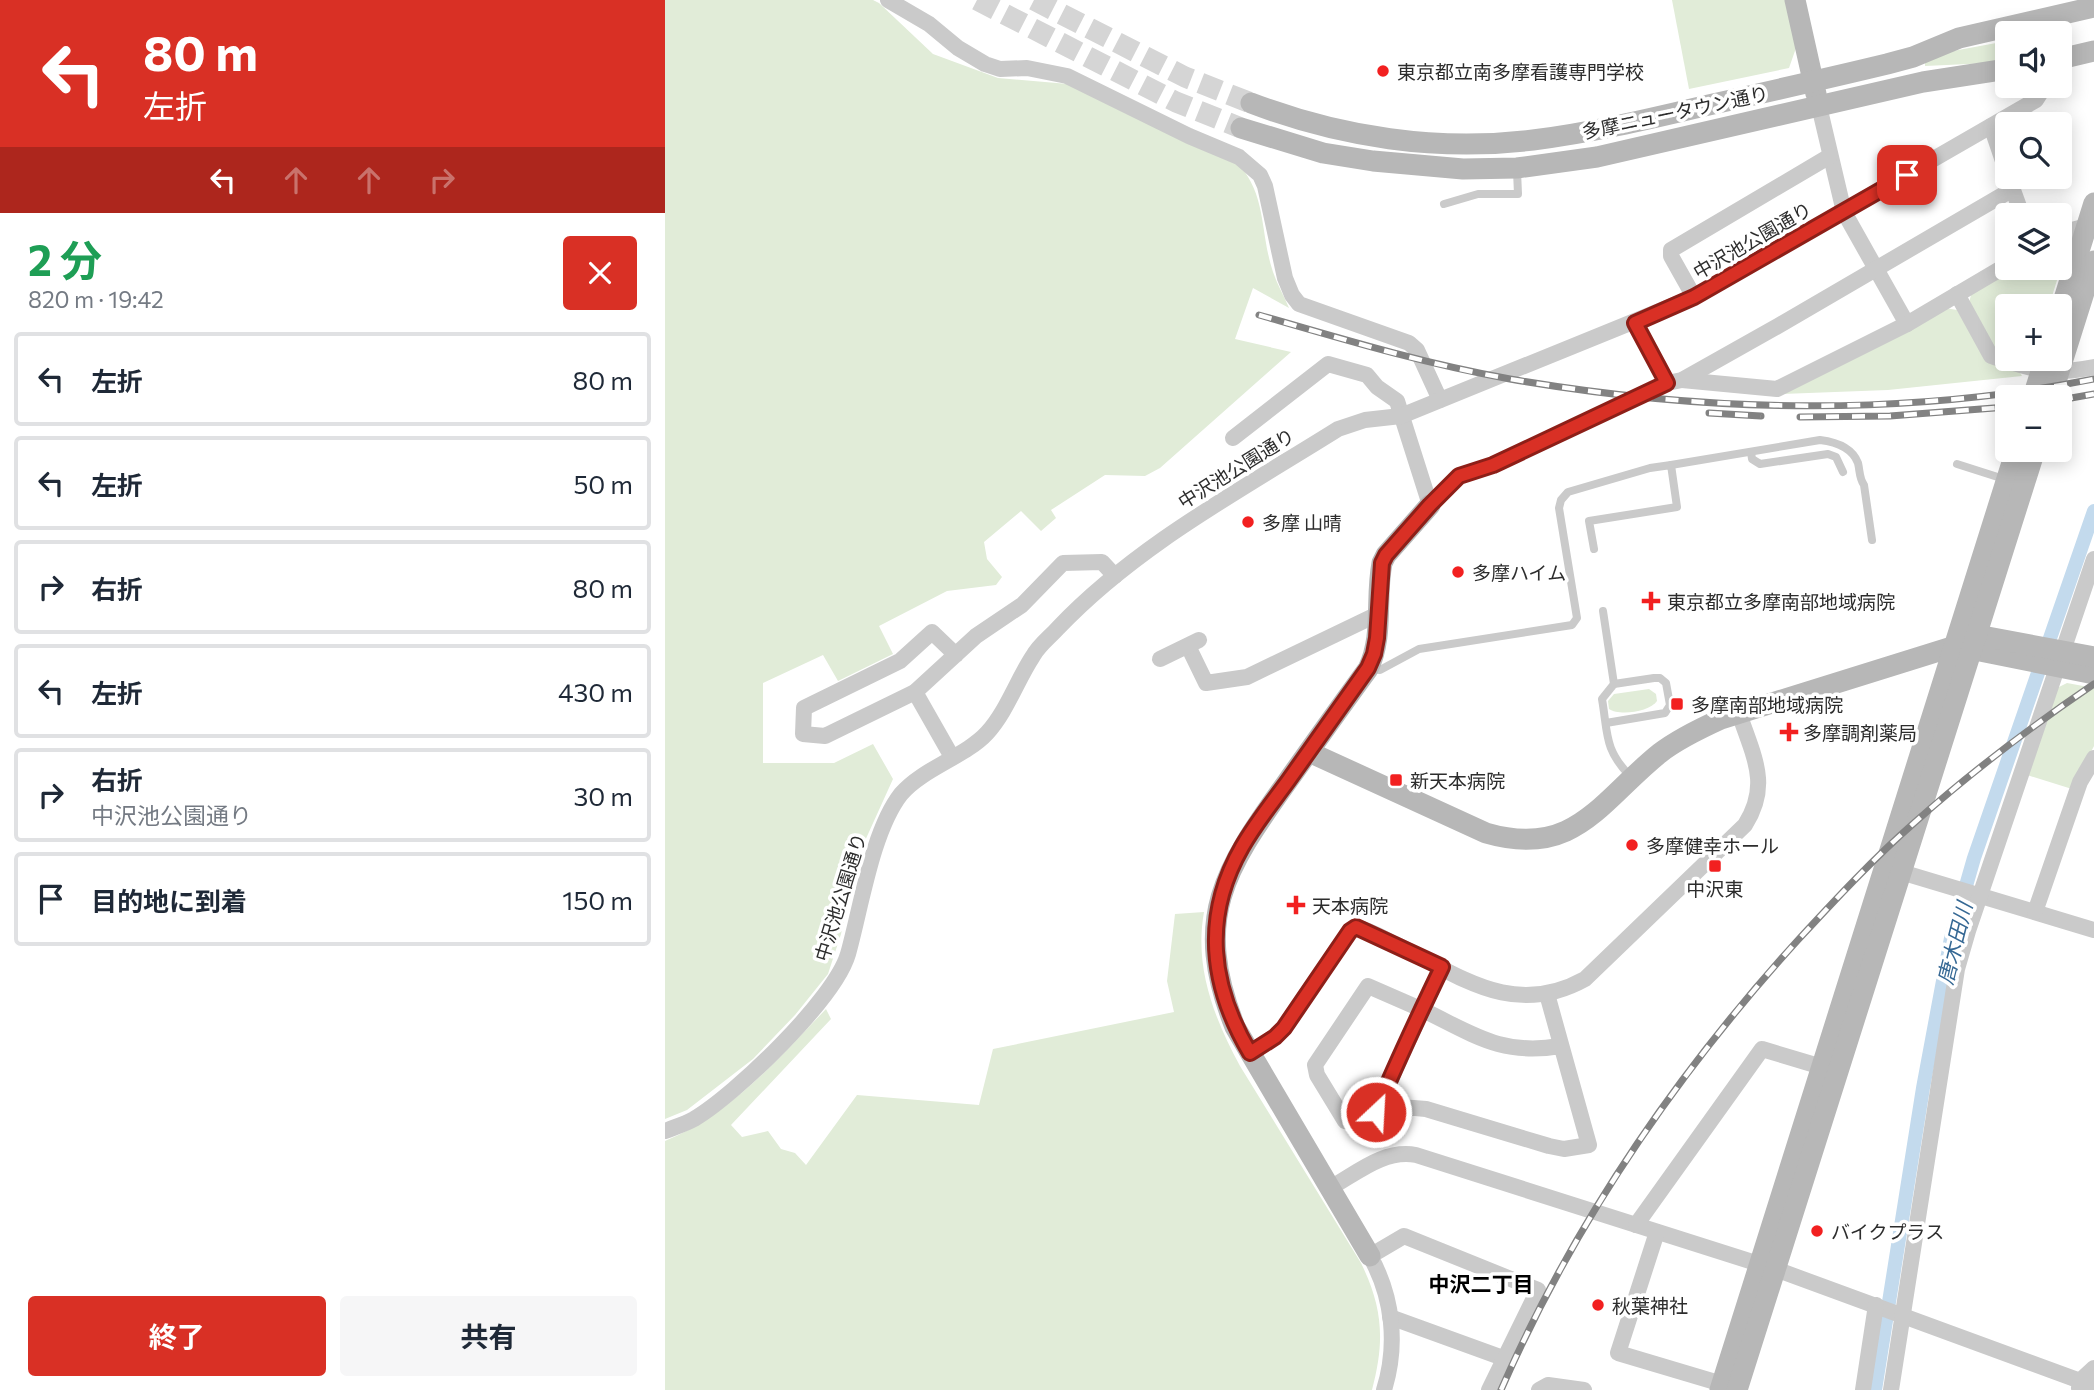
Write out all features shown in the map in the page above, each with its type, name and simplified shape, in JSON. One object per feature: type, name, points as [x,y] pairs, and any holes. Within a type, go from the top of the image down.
[{"type":"main road","points":[[1795,0],[1819,106]]},
{"type":"main road","name":"多摩ニュータウン通り","points":[[1251,103],[1328,128],[1411,142],[1465,144],[1520,141],[1594,131],[1813,81],[1913,57],[1959,38],[2088,11]]},
{"type":"main road","points":[[2072,56],[2094,51]]},
{"type":"main road","name":"多摩ニュータウン通り","points":[[1241,128],[1323,153],[1373,162],[1463,169],[1517,168],[1597,157],[1923,82],[1995,71]]},
{"type":"main road","points":[[1638,121],[1632,129],[1632,135],[1639,145],[1645,147]]},
{"type":"main road","points":[[2066,294],[2094,203]]},
{"type":"main road","points":[[2072,312],[2094,261]]},
{"type":"main road","points":[[1726,1388],[1901,872],[1968,644],[2012,462]]},
{"type":"main road","points":[[1767,1266],[1822,1067],[2031,462]]},
{"type":"main road","points":[[1370,1256],[1235,1027],[1222,996],[1217,970],[1216,915],[1224,885],[1243,845],[1368,668],[1376,646],[1382,563],[1430,505]]},
{"type":"main road","points":[[1309,751],[1486,833],[1505,839],[1547,838],[1576,827],[1589,818],[1678,741],[1739,713],[1968,644],[2048,657],[2094,657]]},
{"type":"main road","points":[[2048,657],[2094,674]]},
{"type":"street","points":[[888,0],[929,24],[964,52],[985,64],[1000,69],[1027,68],[1067,76],[1178,131],[1239,157],[1260,175],[1265,186],[1285,278],[1295,299],[1305,308],[1409,343],[1417,350],[1440,400]]},
{"type":"street","name":"中沢池公園通り","points":[[665,1131],[693,1120],[724,1098],[770,1055],[837,978],[847,957],[870,867],[894,803],[913,782],[986,734],[1000,715],[1034,653],[1061,625],[1141,554],[1338,429],[1365,420],[1401,416],[1694,297],[2037,98]]},
{"type":"street","points":[[1819,106],[1844,212],[1907,324]]},
{"type":"street","points":[[1991,126],[1995,137]]},
{"type":"street","points":[[1694,297],[1671,256],[1671,250],[1830,156]]},
{"type":"street","points":[[1233,438],[1328,364],[1367,375],[1377,387],[1397,401],[1430,505],[1459,476],[1493,465],[1675,381],[1877,269],[1995,189]]},
{"type":"street","points":[[2072,230],[2087,226]]},
{"type":"street","points":[[1675,381],[1777,389],[1907,324],[1995,272]]},
{"type":"street","points":[[1957,294],[1991,356],[1995,357]]},
{"type":"street","points":[[1635,323],[1675,381]]},
{"type":"street","points":[[2072,367],[2094,367]]},
{"type":"street","points":[[1891,1390],[1900,1313],[1970,893],[2048,657],[2094,559]]},
{"type":"street","points":[[956,655],[932,632],[901,661],[804,708],[803,734],[825,736],[915,692],[956,655],[976,636],[1022,605],[1063,564],[1102,562],[1115,576]]},
{"type":"street","points":[[1160,659],[1193,643],[1206,683],[1247,677],[1378,614]]},
{"type":"street","points":[[915,692],[952,757]]},
{"type":"street","points":[[1250,1053],[1284,1028],[1350,931],[1356,927],[1497,992],[1528,997],[1547,994],[1570,987],[1599,968],[1745,825],[1756,808],[1759,780],[1739,713]]},
{"type":"street","points":[[2035,912],[2080,782],[2094,758]]},
{"type":"street","points":[[1901,872],[2094,930]]},
{"type":"street","points":[[1376,1112],[1442,967]]},
{"type":"street","points":[[1547,994],[1589,1145],[1564,1149],[1549,1146],[1426,1109],[1402,1107],[1376,1112],[1355,1123],[1345,1121],[1317,1075],[1315,1065],[1368,986],[1488,1042],[1510,1048],[1538,1050],[1560,1046]]},
{"type":"street","points":[[1636,1225],[1762,1049],[1822,1067]]},
{"type":"street","points":[[1330,1188],[1380,1158],[1405,1153],[1767,1266],[1900,1313],[2084,1386],[2094,1368]]},
{"type":"street","points":[[1657,1232],[1618,1353],[1726,1388]]},
{"type":"street","points":[[1384,1390],[1393,1342],[1383,1286],[1370,1256],[1404,1236],[1538,1290],[1489,1390]]},
{"type":"street","points":[[1863,1390],[1878,1305]]},
{"type":"street","points":[[1390,1317],[1503,1358]]},
{"type":"street","points":[[1539,1390],[1548,1385],[1584,1390]]},
{"type":"lane","points":[[1444,204],[1478,194],[1518,194],[1517,168]]},
{"type":"lane","points":[[1368,668],[1380,670],[1419,649],[1572,625],[1577,618],[1559,508],[1561,500],[1569,492],[1650,468],[1820,440],[1842,445],[1851,452],[1857,462],[1864,485],[1872,540]]},
{"type":"lane","points":[[1751,452],[1752,459],[1760,464],[1828,454],[1836,457],[1843,472]]},
{"type":"lane","points":[[1957,464],[2007,480]]},
{"type":"lane","points":[[1594,549],[1589,521],[1677,507],[1671,465]]},
{"type":"lane","points":[[1603,611],[1614,684]]},
{"type":"lane","points":[[1606,723],[1665,713],[1670,705],[1667,683],[1660,678],[1614,684],[1602,699],[1606,723],[1612,755],[1633,778]]},
{"type":"green space","points":[[665,0],[873,0],[933,54],[998,78],[1068,84],[1234,159],[1245,172],[1258,199],[1273,272],[1289,308],[1253,288],[1235,339],[1291,352],[1160,468],[1145,476],[1105,475],[1051,510],[1056,518],[1041,531],[1021,511],[984,542],[987,559],[1002,577],[996,585],[947,591],[879,626],[893,654],[838,681],[823,655],[763,683],[763,763],[834,763],[873,744],[893,779],[859,854],[841,934],[828,974],[795,1015],[753,1059],[687,1110],[665,1119]]},
{"type":"green space","points":[[1672,0],[1786,0],[1796,48],[1789,68],[1689,89]]},
{"type":"green space","points":[[1995,43],[1995,62],[1925,66],[1925,61],[1953,51]]},
{"type":"green space","points":[[1995,280],[2057,280],[2053,294],[1995,294],[1995,350],[1969,303],[1971,295]]},
{"type":"green space","points":[[1945,308],[1957,310],[1987,362],[1995,364],[1995,371],[2019,371],[2022,376],[1888,390],[1782,394]]},
{"type":"green space","points":[[2067,683],[2094,688],[2094,746],[2072,789],[2027,775],[2057,688]]},
{"type":"green space","points":[[1649,689],[1656,694],[1657,701],[1648,708],[1627,712],[1609,709],[1608,701],[1614,694]]},
{"type":"green space","points":[[1204,912],[1204,972],[1222,1029],[1240,1066],[1361,1263],[1374,1295],[1380,1340],[1372,1390],[665,1390],[665,1141],[689,1130],[732,1101],[771,1066],[826,1009],[831,1019],[731,1125],[742,1137],[768,1131],[781,1149],[795,1153],[806,1165],[857,1095],[979,1105],[993,1049],[1174,1012],[1167,981],[1175,914]]},
{"type":"waterway","name":"唐木田川","points":[[1875,1390],[1923,1088],[1951,938],[1974,858],[2094,511]]},
{"type":"tunnel","points":[[977,0],[1176,102],[1241,128]]},
{"type":"tunnel","points":[[1034,0],[1185,77],[1251,103]]},
{"type":"railway","points":[[1259,315],[1478,373],[1582,390],[1729,404],[1802,406],[1949,400],[2094,379]]},
{"type":"railway","points":[[2072,398],[2094,394]]},
{"type":"railway","points":[[1800,417],[1890,416],[1995,408]]},
{"type":"railway","points":[[1709,413],[1761,416]]},
{"type":"railway","points":[[1501,1390],[1529,1329],[1595,1210],[1670,1097],[1753,991],[1869,865],[1935,804],[2025,733],[2094,684]]},
{"type":"place","name":"東京都立南多摩看護専門学校","points":[[1383,71]]},
{"type":"place","name":"多摩 山晴","points":[[1248,522]]},
{"type":"place","name":"多摩ハイム","points":[[1458,572]]},
{"type":"place","name":"東京都立多摩南部地域病院","points":[[1651,601]]},
{"type":"place","name":"多摩南部地域病院","points":[[1677,704]]},
{"type":"place","name":"多摩調剤薬局","points":[[1789,732]]},
{"type":"place","name":"新天本病院","points":[[1396,780]]},
{"type":"place","name":"多摩健幸ホール","points":[[1632,845]]},
{"type":"place","name":"中沢東","points":[[1715,866]]},
{"type":"place","name":"天本病院","points":[[1296,905]]},
{"type":"place","name":"バイクプラス","points":[[1817,1231]]},
{"type":"place","name":"秋葉神社","points":[[1598,1305]]},
{"type":"district","name":"中沢二丁目","points":[[1481,1283]]},
{"type":"route","points":[[1376,1112],[1397,1068],[1405,1043],[1442,967],[1356,927],[1350,931],[1284,1028],[1250,1053],[1222,996],[1217,970],[1215,929],[1224,885],[1243,845],[1368,668],[1377,638],[1380,574],[1386,555],[1459,476],[1493,465],[1667,383],[1635,323],[1694,297],[1907,175]]}]
